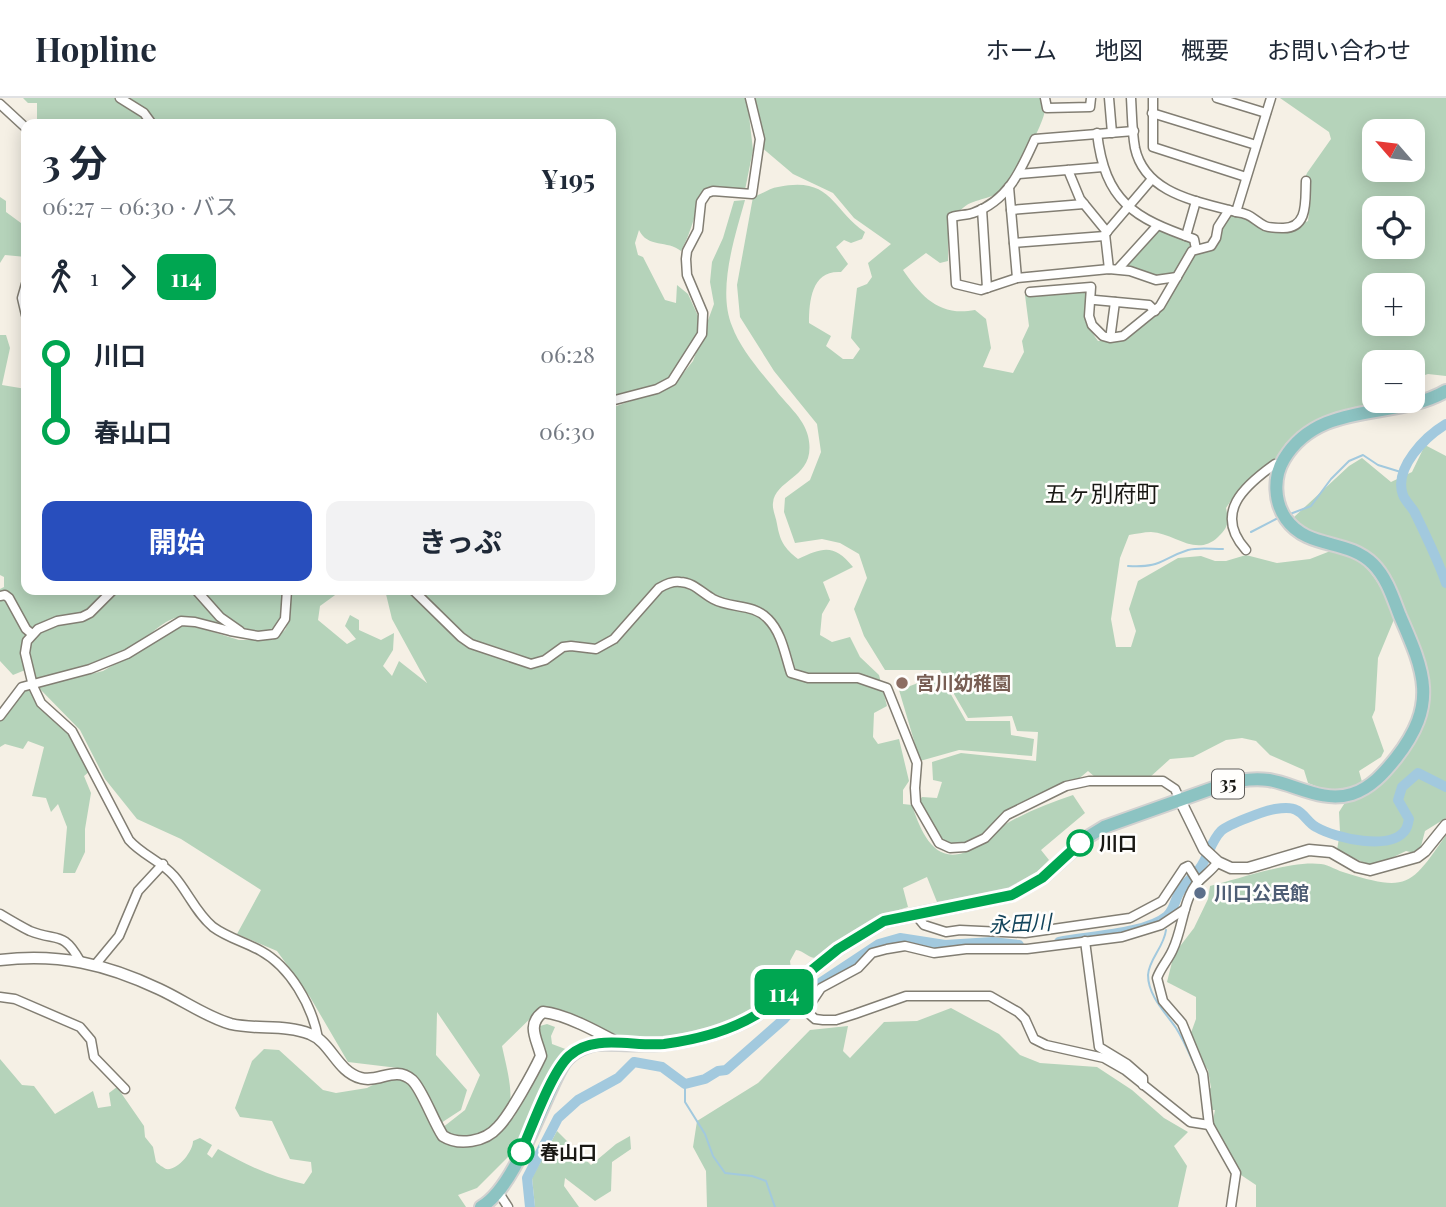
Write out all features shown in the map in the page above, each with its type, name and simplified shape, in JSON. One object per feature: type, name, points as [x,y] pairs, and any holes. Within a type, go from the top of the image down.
[{"type":"main road","points":[[1279,470],[1284,458],[1297,443],[1330,421],[1408,404],[1446,391]]},
{"type":"main road","name":"35","points":[[481,1207],[499,1193],[511,1175],[552,1084],[567,1058],[585,1046],[667,1043],[725,1030],[756,1015],[786,995],[838,949],[884,921],[1012,895],[1042,878],[1086,838],[1104,827],[1238,780],[1279,782],[1327,797],[1352,794],[1373,782],[1411,738],[1423,706],[1423,676],[1385,581],[1360,553],[1342,545],[1321,542],[1303,535],[1284,517],[1277,496],[1279,470]]},
{"type":"street","points":[[120,98],[145,113],[149,119]]},
{"type":"street","points":[[616,400],[657,389],[672,381],[702,334],[703,313],[687,275],[687,251],[698,230],[701,202],[707,193],[713,191],[752,194],[760,139],[750,98]]},
{"type":"street","points":[[1045,98],[1047,108],[1090,107],[1091,98]]},
{"type":"street","points":[[1109,98],[1112,132]]},
{"type":"street","points":[[1131,98],[1139,159],[1153,179],[1176,195],[1252,216],[1268,227],[1288,228],[1301,220],[1304,214],[1306,181]]},
{"type":"street","points":[[1153,98],[1152,143],[1156,149],[1246,177]]},
{"type":"street","points":[[1217,98],[1266,113]]},
{"type":"street","points":[[1030,292],[1091,287],[1089,316],[1092,325],[1097,332],[1110,338],[1124,336],[1155,311],[1192,251],[1214,243],[1218,227],[1232,211],[1246,177],[1270,98]]},
{"type":"street","points":[[0,104],[21,123]]},
{"type":"street","points":[[1152,113],[1256,145]]},
{"type":"street","points":[[1134,131],[1037,138],[1018,174],[998,199],[974,213],[952,217],[956,284],[981,290],[1017,278],[1114,269],[1156,280],[1177,277]]},
{"type":"street","points":[[1097,134],[1103,167],[1120,198],[1138,216],[1194,239],[1196,248]]},
{"type":"street","points":[[1018,174],[1103,167]]},
{"type":"street","points":[[1068,170],[1084,204],[1106,234],[1114,269]]},
{"type":"street","points":[[1014,243],[1106,234],[1153,179]]},
{"type":"street","points":[[1009,187],[1017,278]]},
{"type":"street","points":[[1186,236],[1196,201]]},
{"type":"street","points":[[1011,210],[1084,204]]},
{"type":"street","points":[[982,209],[987,288]]},
{"type":"street","points":[[1114,269],[1157,226]]},
{"type":"street","points":[[1095,300],[1149,305],[1155,311]]},
{"type":"street","points":[[1111,331],[1115,302]]},
{"type":"street","points":[[1246,551],[1238,541],[1233,526],[1232,512],[1235,501],[1259,475],[1275,464],[1279,470]]},
{"type":"street","points":[[418,595],[471,644],[531,664],[545,660],[563,647],[596,649],[605,646],[659,588],[678,581],[688,583],[713,599],[750,607],[765,615],[775,626],[791,673],[808,678],[858,678],[887,688],[917,763],[916,803],[944,847],[956,849],[985,838],[1007,815],[1066,786],[1089,781],[1163,781],[1175,789],[1199,841],[1214,859],[1231,868],[1248,868],[1310,850],[1331,852],[1356,867],[1370,870],[1417,857],[1446,825]]},
{"type":"street","points":[[108,595],[90,613],[51,623],[32,634],[25,653],[32,683],[41,703],[62,720],[80,743],[129,840],[136,848],[163,864],[176,877],[207,922],[229,937],[264,953],[282,969],[311,1010],[318,1038]]},
{"type":"street","points":[[200,595],[220,617],[242,632]]},
{"type":"street","points":[[0,716],[22,687],[81,671],[127,654],[181,621],[258,636],[275,634],[285,619],[287,595]]},
{"type":"street","points":[[0,596],[9,598],[26,629],[32,634]]},
{"type":"street","points":[[1214,859],[1208,875],[1196,880],[1174,948],[1159,971],[1158,986],[1163,1001],[1182,1023],[1203,1074],[1209,1125],[1236,1173],[1231,1207]]},
{"type":"street","points":[[95,965],[119,936],[138,891],[163,864]]},
{"type":"street","points":[[914,913],[924,925],[946,932],[960,930],[1026,933],[1130,918],[1162,901],[1188,866],[1196,880]]},
{"type":"street","points":[[806,1012],[821,988],[858,968],[872,953],[887,948],[905,946],[934,953],[966,949],[1027,949],[1122,937],[1161,925],[1185,909]]},
{"type":"street","points":[[0,914],[32,932],[58,937],[67,942],[80,961]]},
{"type":"street","points":[[1085,941],[1099,1047],[1143,1077],[1143,1085]]},
{"type":"street","points":[[0,960],[32,956],[80,961],[159,989],[217,1019],[233,1024],[297,1030],[318,1038],[347,1070],[360,1078],[393,1073],[412,1080],[443,1136],[452,1142],[461,1143],[484,1137],[498,1128],[537,1066],[541,1055],[533,1024],[536,1017],[543,1012],[596,1030],[618,1043]]},
{"type":"street","points":[[786,995],[815,1019],[836,1020],[906,996],[990,996],[1018,1012],[1025,1019],[1034,1039],[1046,1045],[1104,1058],[1125,1070],[1190,1122],[1209,1125]]},
{"type":"street","points":[[0,997],[15,999],[80,1027],[91,1040],[94,1057],[125,1088]]},
{"type":"street","points":[[499,1193],[508,1207]]},
{"type":"green space","points":[[23,98],[747,98],[753,150],[745,190],[703,192],[681,251],[652,242],[639,230],[635,243],[638,255],[643,257],[665,300],[676,303],[677,285],[688,294],[698,316],[697,334],[672,376],[652,388],[616,396],[616,119],[37,119],[37,103],[28,103]]},
{"type":"green space","points":[[752,98],[1042,98],[1045,109],[1040,126],[1006,185],[995,194],[968,204],[958,213],[948,214],[948,261],[940,263],[926,253],[903,270],[932,302],[951,310],[975,310],[986,319],[991,348],[983,367],[1013,373],[1024,352],[1022,341],[1029,326],[1025,295],[1086,291],[1091,330],[1098,341],[1114,340],[1129,334],[1166,303],[1193,253],[1197,250],[1204,252],[1217,245],[1221,225],[1231,214],[1245,214],[1287,230],[1308,221],[1311,194],[1303,183],[1331,139],[1329,132],[1280,98],[1446,98],[1446,376],[1425,375],[1425,350],[1362,350],[1362,406],[1335,412],[1313,423],[1286,443],[1276,459],[1238,490],[1226,508],[1228,520],[1218,537],[1210,543],[1193,545],[1160,533],[1129,535],[1120,558],[1111,619],[1116,647],[1131,647],[1136,631],[1129,609],[1138,581],[1178,558],[1201,556],[1215,561],[1226,561],[1246,555],[1277,563],[1310,559],[1333,550],[1356,559],[1372,575],[1395,617],[1378,658],[1375,710],[1372,717],[1384,751],[1381,757],[1359,771],[1362,782],[1342,790],[1322,788],[1308,783],[1304,770],[1270,755],[1256,741],[1242,738],[1226,740],[1193,757],[1170,759],[1149,778],[1095,777],[1088,771],[1076,781],[1033,799],[989,833],[959,845],[940,842],[919,801],[922,797],[937,798],[942,782],[933,780],[932,762],[961,753],[1036,761],[1038,732],[1017,731],[1012,716],[968,718],[940,670],[885,670],[864,636],[854,609],[867,578],[859,554],[840,543],[822,539],[795,543],[784,512],[785,498],[810,480],[821,452],[817,424],[774,371],[740,317],[737,285],[753,197],[778,187],[810,186],[829,197],[865,232],[862,239],[851,243],[844,240],[836,247],[848,264],[841,272],[831,273],[818,281],[811,296],[809,323],[831,336],[826,346],[843,359],[853,359],[860,349],[851,338],[857,288],[867,284],[872,277],[868,263],[891,244],[854,218],[833,193],[793,174],[761,147]]},
{"type":"green space","points":[[0,197],[6,201],[6,212],[21,223],[21,257],[5,255],[0,263]]},
{"type":"green space","points":[[745,200],[727,280],[726,296],[732,326],[745,351],[803,423],[808,436],[807,461],[775,495],[773,505],[778,530],[783,544],[798,559],[828,550],[840,554],[853,567],[823,582],[830,600],[822,614],[820,635],[832,642],[850,637],[860,657],[879,675],[887,706],[874,713],[873,737],[878,744],[899,739],[909,781],[903,790],[903,804],[912,805],[918,822],[934,847],[949,854],[964,853],[1012,820],[1073,795],[1085,813],[1041,850],[1049,860],[1028,881],[1006,892],[937,902],[927,877],[903,888],[908,907],[859,928],[815,958],[796,950],[790,961],[792,978],[742,1016],[716,1027],[654,1039],[621,1039],[542,1007],[502,1046],[510,1093],[506,1112],[495,1124],[481,1133],[460,1140],[450,1136],[442,1128],[465,1110],[480,1075],[437,1012],[436,1055],[467,1090],[461,1110],[441,1123],[416,1077],[398,1068],[348,1062],[310,997],[277,951],[237,934],[261,890],[181,839],[137,819],[105,779],[80,730],[38,687],[103,671],[182,625],[239,640],[272,640],[285,630],[290,618],[291,595],[335,595],[320,606],[318,620],[347,644],[356,639],[345,626],[350,615],[359,620],[359,630],[381,640],[394,633],[393,650],[383,666],[392,676],[399,661],[427,683],[392,619],[386,595],[616,595],[616,406],[673,386],[693,361],[714,304],[710,282],[712,262],[723,238],[734,201]]},
{"type":"green space","points":[[1159,230],[1192,241],[1177,273],[1162,278],[1126,268],[1125,266]]},
{"type":"green space","points":[[0,335],[6,335],[10,348],[2,385],[21,388],[21,595],[195,595],[228,628],[192,617],[174,618],[138,643],[113,655],[34,679],[30,668],[13,675],[0,661],[0,589],[4,587],[4,577],[0,575]]},
{"type":"green space","points":[[1425,445],[1446,456],[1446,818],[1425,831],[1419,854],[1406,851],[1373,867],[1337,850],[1339,812],[1346,801],[1392,771],[1419,733],[1427,713],[1429,696],[1424,663],[1382,568],[1300,527],[1293,518],[1349,466],[1362,458],[1391,482],[1412,472]]},
{"type":"green space","points":[[205,595],[284,595],[281,619],[277,627],[270,630],[243,628],[227,618]]},
{"type":"green space","points":[[940,675],[966,721],[1010,721],[1011,735],[1034,739],[1032,756],[959,750],[920,761],[899,690]]},
{"type":"green space","points":[[29,690],[69,734],[90,771],[84,776],[91,793],[85,829],[85,852],[75,873],[63,873],[67,827],[58,804],[51,812],[46,798],[32,796],[44,747],[28,741],[23,749],[5,744],[0,747],[0,721],[23,691]]},
{"type":"green space","points":[[1446,835],[1446,1207],[1256,1207],[1256,1185],[1241,1175],[1212,1126],[1215,1110],[1211,1110],[1208,1070],[1188,1041],[1196,1019],[1196,997],[1167,982],[1174,954],[1194,928],[1208,899],[1210,886],[1281,867],[1309,864],[1324,865],[1366,879],[1395,883],[1415,874]]},
{"type":"green space","points":[[951,1008],[999,1034],[1020,1055],[1040,1063],[1097,1067],[1132,1090],[1164,1118],[1188,1132],[1174,1146],[1187,1166],[1178,1207],[707,1207],[706,1171],[693,1147],[697,1121],[758,1083],[810,1030],[848,1026],[843,1051],[850,1058],[884,1022],[917,1021]]},
{"type":"green space","points":[[547,1024],[555,1027],[551,1036],[552,1044],[568,1050],[559,1059],[520,1145],[477,1188],[458,1195],[466,1207],[0,1207],[0,1059],[22,1085],[34,1086],[55,1114],[93,1091],[98,1108],[111,1106],[109,1093],[117,1087],[144,1126],[145,1137],[153,1147],[156,1162],[166,1169],[180,1164],[188,1155],[193,1141],[200,1138],[212,1145],[207,1154],[212,1158],[218,1149],[260,1170],[304,1184],[312,1172],[311,1162],[290,1159],[272,1121],[240,1117],[235,1108],[252,1061],[264,1049],[279,1050],[323,1090],[336,1093],[367,1088],[386,1078],[395,1077],[407,1081],[441,1140],[448,1144],[465,1146],[499,1131],[514,1117],[540,1069],[537,1033],[540,1026]]},
{"type":"green space","points":[[557,1131],[591,1165],[630,1136],[631,1149],[612,1162],[611,1191],[595,1201],[565,1178],[564,1186],[579,1207],[535,1207],[532,1178]]},
{"type":"waterway","name":"永田川","points":[[1446,424],[1429,436],[1413,454],[1403,474],[1401,485],[1404,497],[1415,513],[1446,583]]},
{"type":"waterway","points":[[1290,514],[1311,506],[1331,479],[1349,461],[1363,455],[1378,465],[1404,473]]},
{"type":"waterway","points":[[1251,532],[1278,518]]},
{"type":"waterway","points":[[1128,566],[1155,564],[1192,549],[1223,549]]},
{"type":"waterway","name":"永田川","points":[[1059,942],[1131,931],[1158,922],[1171,911],[1181,889],[1203,864],[1221,831],[1247,818],[1275,809],[1292,808],[1316,827],[1336,835],[1363,841],[1389,840],[1399,836],[1408,825],[1409,819],[1398,800],[1402,787],[1418,773],[1446,787]]},
{"type":"waterway","points":[[1166,930],[1149,969],[1149,983],[1154,997],[1176,1028],[1198,1073]]},
{"type":"waterway","name":"永田川","points":[[530,1207],[527,1178],[558,1118],[578,1100],[618,1078],[634,1062],[662,1067],[685,1084],[726,1070],[784,1019],[808,991],[879,944],[900,938],[945,945],[992,942],[1019,945]]},
{"type":"waterway","points":[[685,1084],[685,1102],[705,1134],[713,1156],[725,1173],[752,1176],[766,1181],[775,1207]]},
{"type":"bus line","name":"114","points":[[521,1152],[562,1066],[567,1058],[585,1046],[667,1043],[741,1024],[838,949],[884,921],[1012,895],[1042,878],[1080,843]]},
{"type":"place","name":"宮川幼稚園","points":[[902,683]]},
{"type":"place","name":"川口","points":[[1080,843]]},
{"type":"place","name":"川口公民館","points":[[1200,893]]},
{"type":"place","name":"春山口","points":[[521,1152]]},
{"type":"district","name":"五ヶ別府町","points":[[1102,494]]}]
